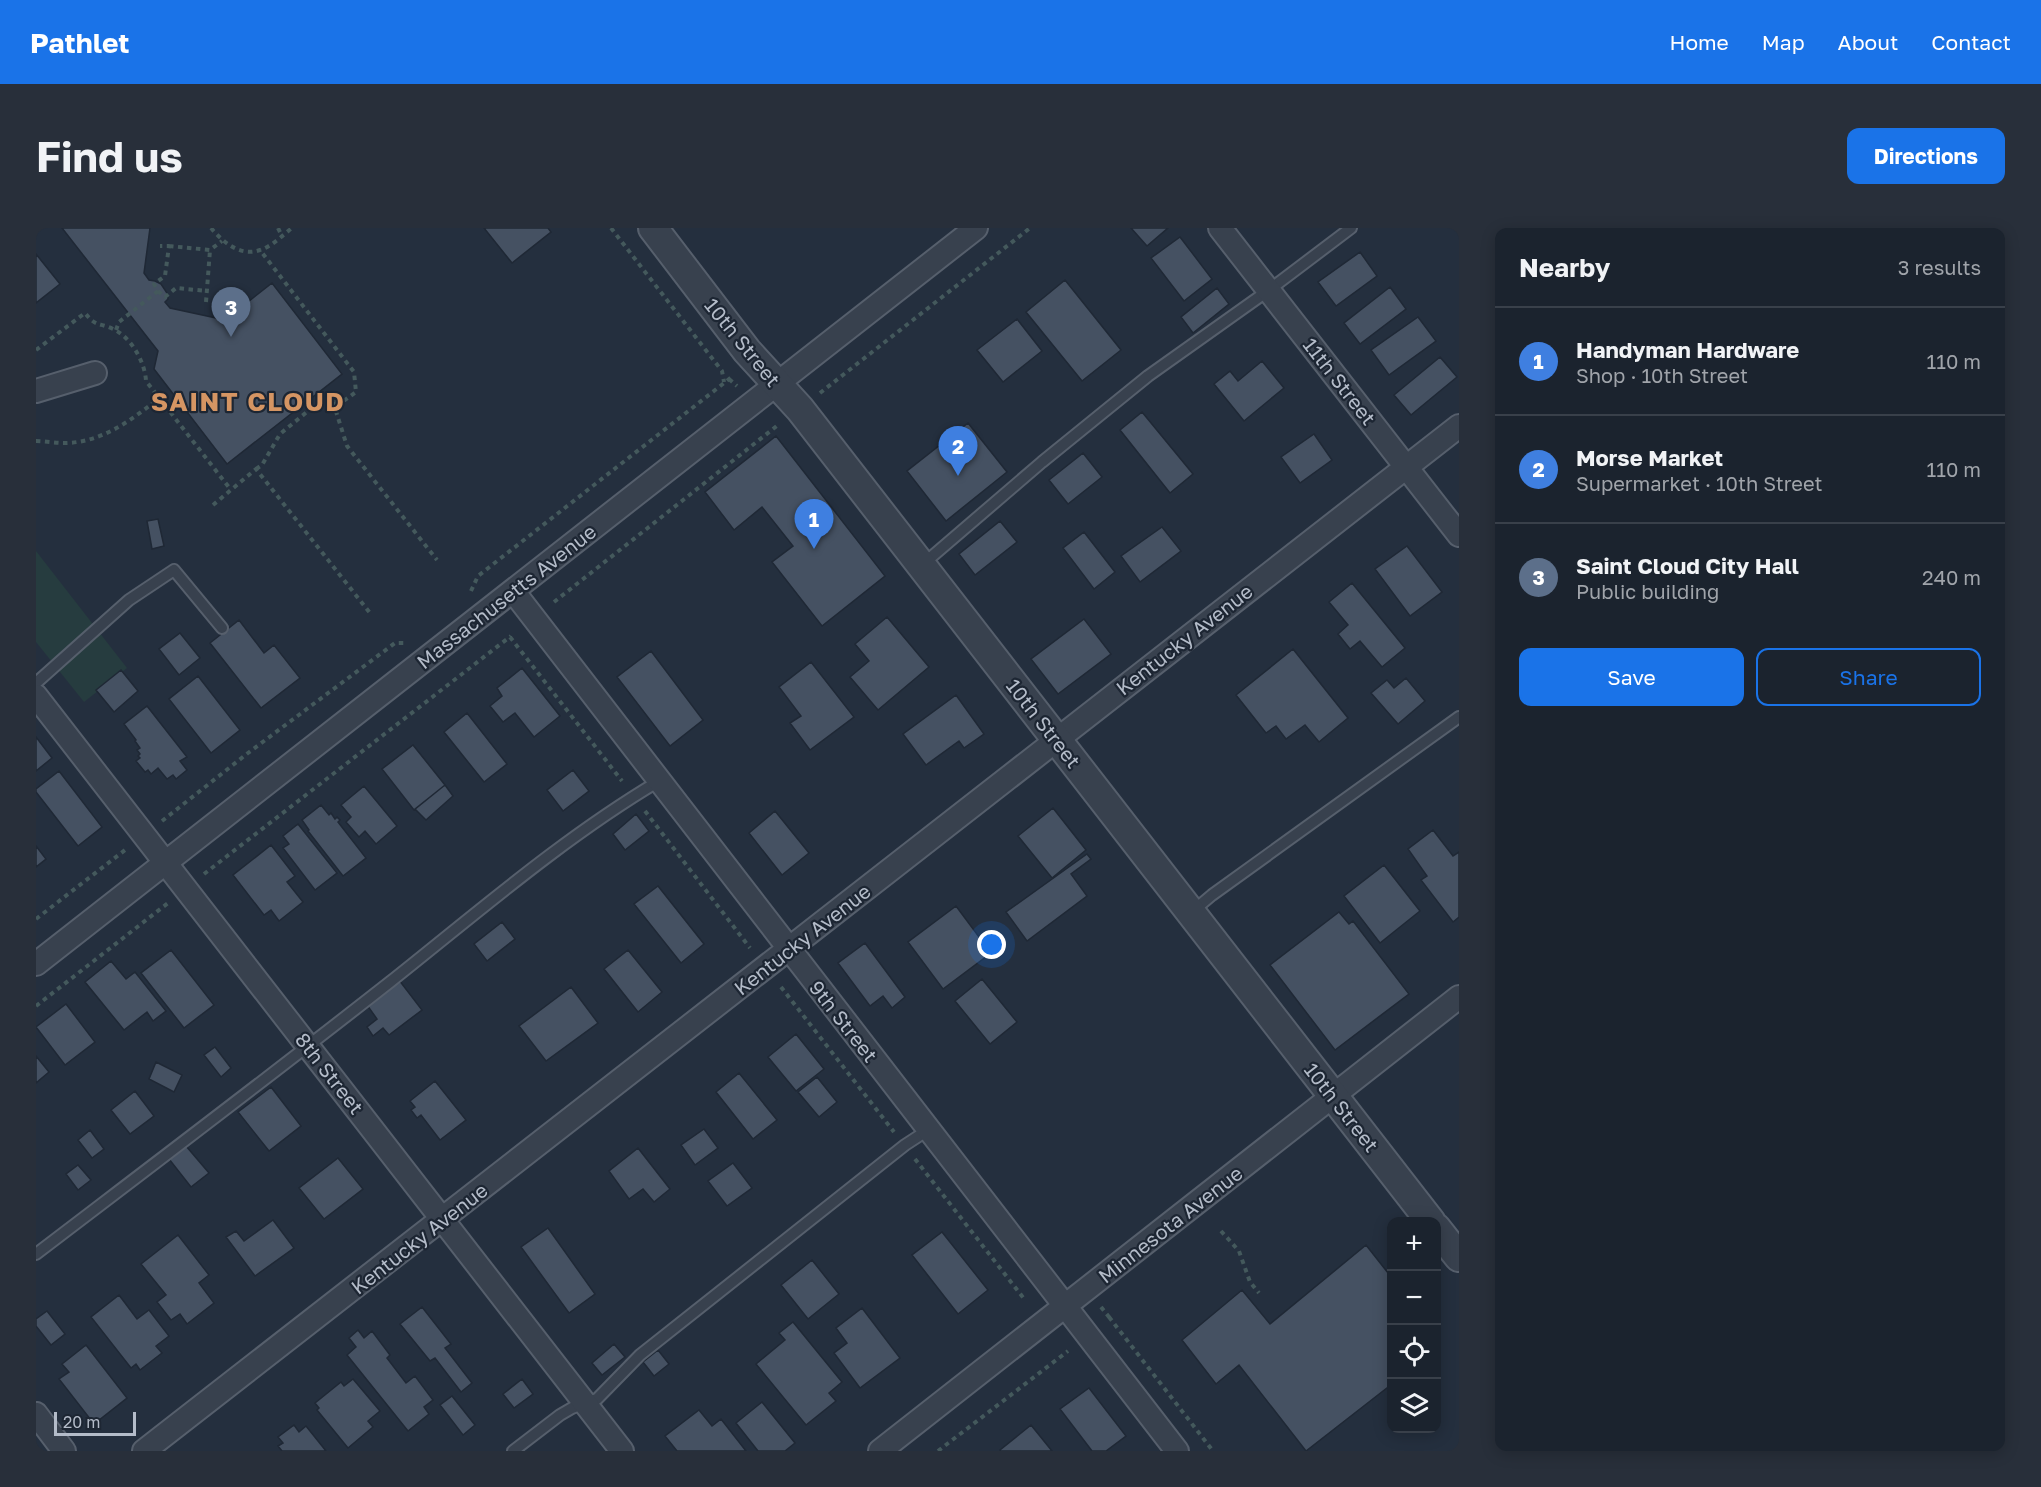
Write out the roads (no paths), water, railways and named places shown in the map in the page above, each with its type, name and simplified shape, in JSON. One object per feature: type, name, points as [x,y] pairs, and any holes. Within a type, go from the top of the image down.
[{"type":"street","name":"10th Street","points":[[653,228],[747,351],[800,409],[1428,1217]]},
{"type":"street","name":"Massachusetts Avenue","points":[[36,964],[976,228]]},
{"type":"street","name":"11th Street","points":[[1220,228],[1459,535]]},
{"type":"street","points":[[36,391],[95,373]]},
{"type":"street","name":"Kentucky Avenue","points":[[144,1451],[1459,426]]},
{"type":"street","name":"9th Street","points":[[513,591],[1177,1451]]},
{"type":"street","name":"8th Street","points":[[36,696],[622,1451]]},
{"type":"street","name":"Minnesota Avenue","points":[[880,1451],[1459,997]]},
{"type":"street","points":[[1441,1233],[1459,1257]]},
{"type":"street","points":[[36,1414],[64,1451]]},
{"type":"lane","points":[[921,566],[1042,462],[1148,376],[1351,228]]},
{"type":"lane","points":[[36,683],[129,600],[174,570],[222,628]]},
{"type":"lane","points":[[1191,913],[1230,882],[1459,717]]},
{"type":"lane","points":[[36,1254],[309,1046],[560,848],[633,796],[659,781]]},
{"type":"lane","points":[[513,1451],[560,1415],[597,1399],[640,1355],[905,1145],[928,1130]]},
{"type":"place","name":"Saint Cloud City Hall","points":[[231,337]]},
{"type":"place","name":"Morse Market","points":[[958,476]]},
{"type":"place","name":"Handyman Hardware","points":[[814,549]]},
{"type":"district","name":"SAINT CLOUD","points":[[248,401]]}]
